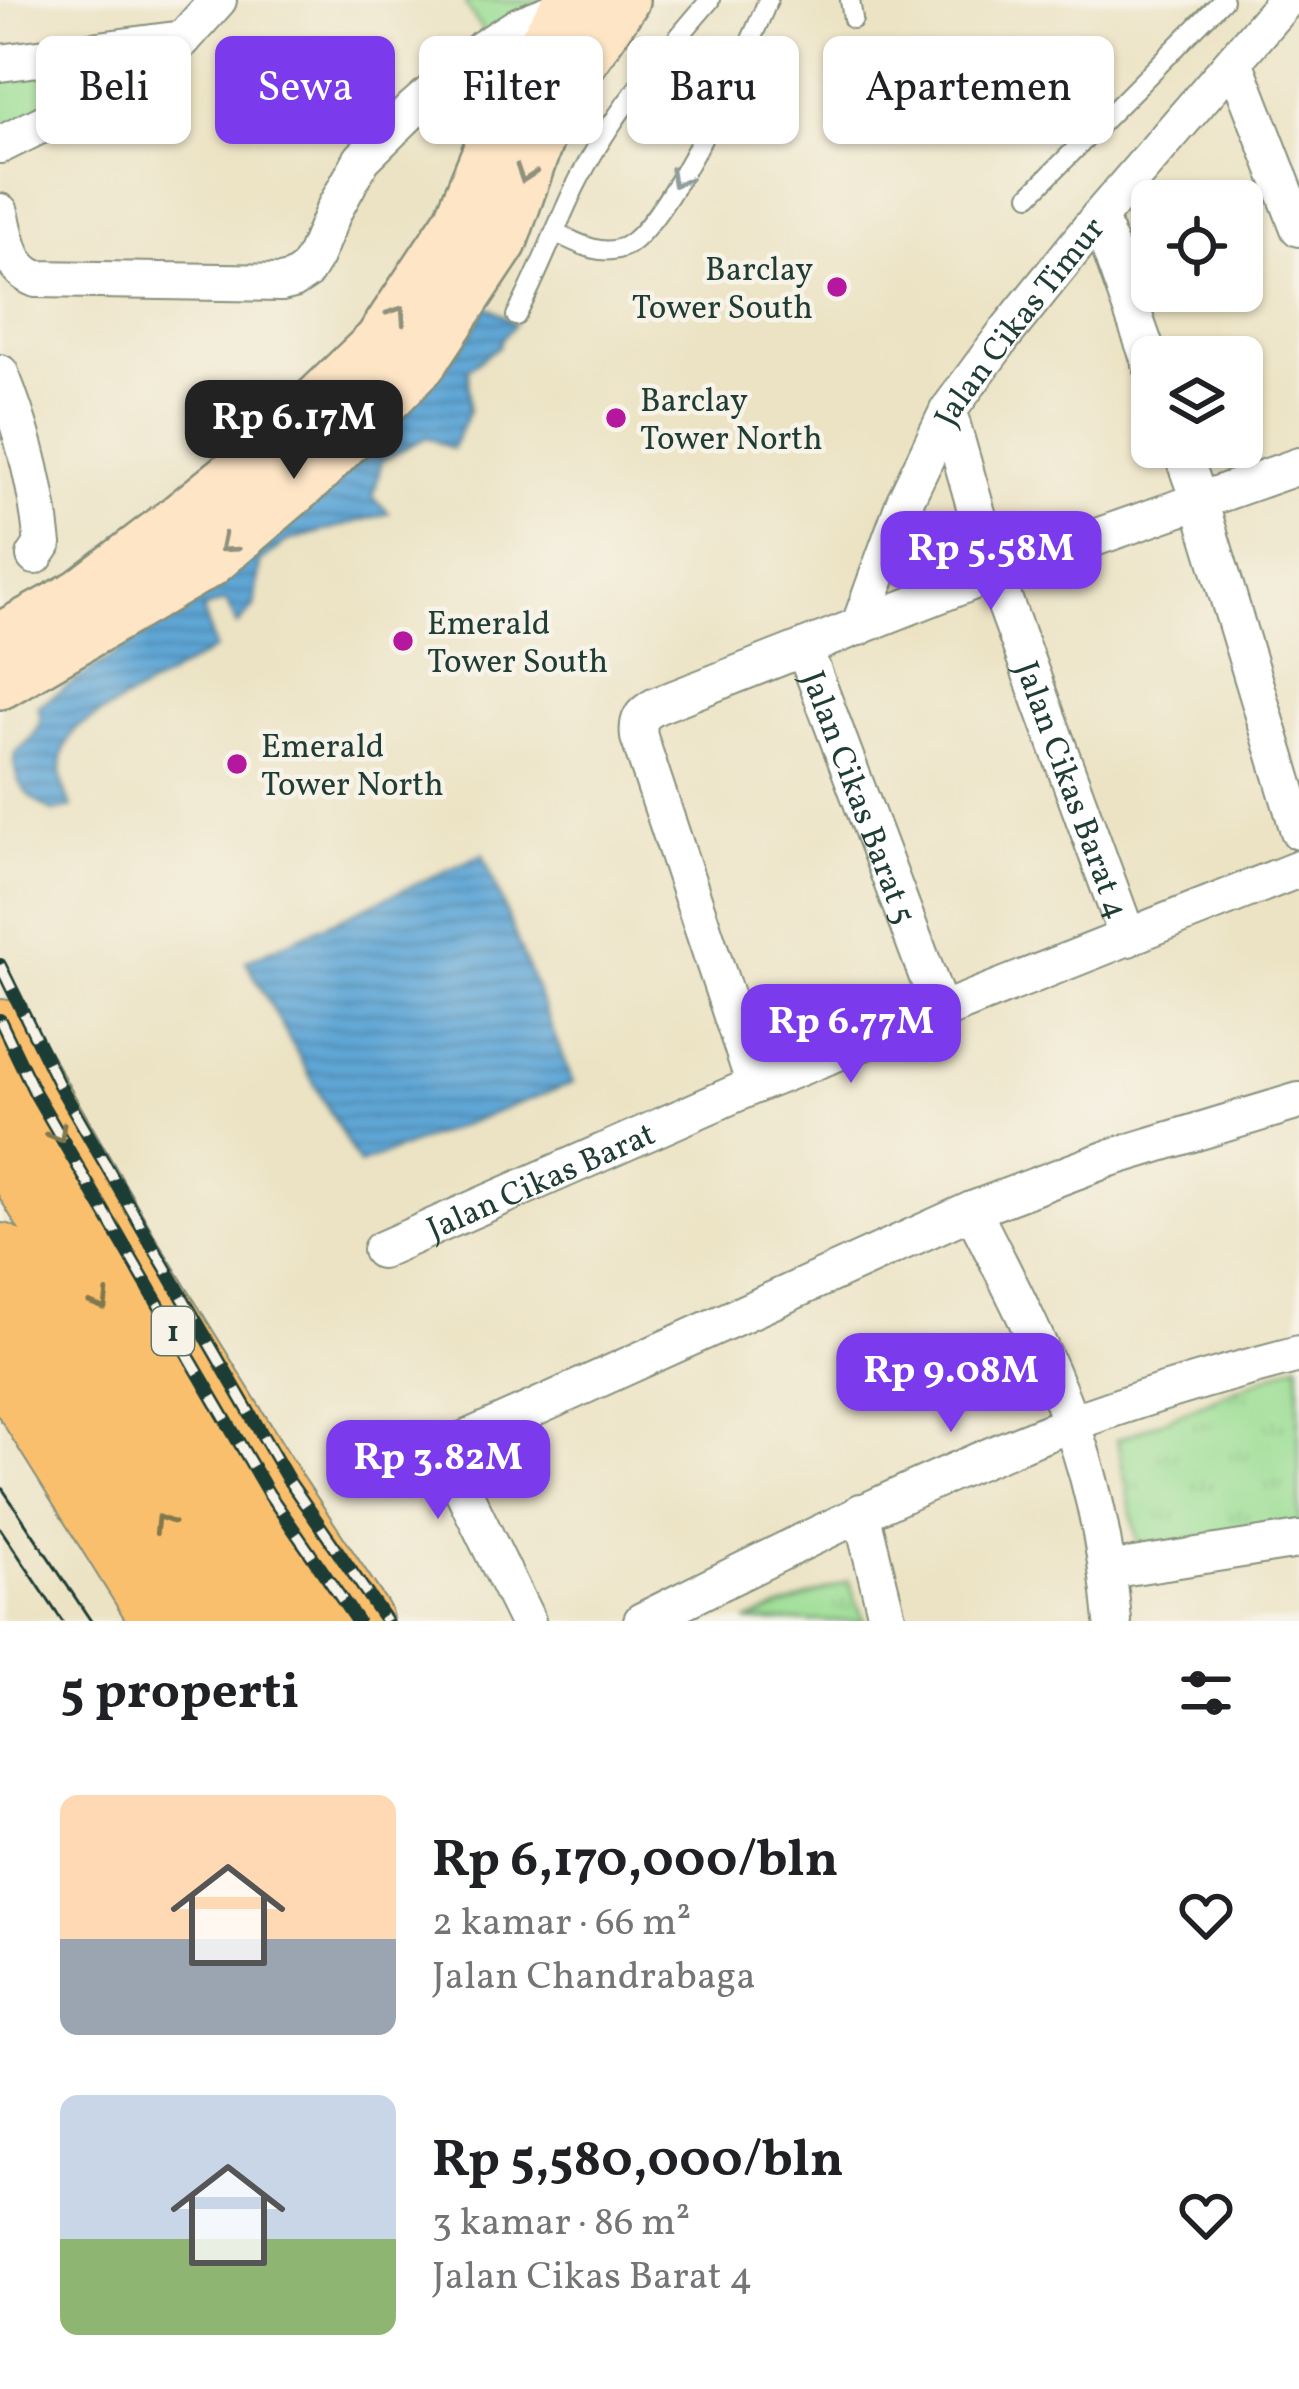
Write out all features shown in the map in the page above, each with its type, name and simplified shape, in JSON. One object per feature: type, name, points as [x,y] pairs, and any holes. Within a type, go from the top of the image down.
[{"type":"highway","name":"1","points":[[0,1033],[141,1279],[358,1621]]},
{"type":"highway","name":"1","points":[[0,1128],[217,1495],[300,1621]]},
{"type":"highway","points":[[0,1257],[80,1394],[225,1621]]},
{"type":"highway","points":[[0,1355],[166,1621]]},
{"type":"street","points":[[186,36],[218,0]]},
{"type":"street","points":[[0,683],[208,562],[311,474],[422,361],[480,231],[549,107],[622,0]]},
{"type":"street","name":"Jalan Cikas Timur","points":[[859,627],[904,501],[948,411],[1100,218],[1286,0]]},
{"type":"street","points":[[0,639],[82,593],[280,437],[380,342],[480,231],[510,100],[568,4]]},
{"type":"street","points":[[0,212],[13,261],[20,272],[36,279],[292,280],[316,256],[362,159],[482,49],[568,4]]},
{"type":"street","points":[[0,63],[36,58]]},
{"type":"street","points":[[1234,61],[1299,228]]},
{"type":"street","points":[[0,145],[36,127]]},
{"type":"street","points":[[1100,218],[1141,336]]},
{"type":"street","points":[[0,373],[38,504],[43,544],[35,556]]},
{"type":"street","name":"Jalan Cikas Barat 4","points":[[948,411],[994,573],[1128,938]]},
{"type":"street","points":[[755,1085],[637,723],[649,710],[994,573],[1299,466]]},
{"type":"street","points":[[1188,468],[1299,831]]},
{"type":"street","name":"Jalan Cikas Barat 5","points":[[804,648],[940,1012]]},
{"type":"street","name":"Jalan Cikas Barat","points":[[381,1250],[755,1085],[1299,869]]},
{"type":"street","points":[[527,1621],[448,1460],[451,1447],[971,1210],[1109,1158],[1299,1102]]},
{"type":"street","points":[[971,1210],[1025,1316],[1071,1424],[1108,1570],[1113,1621]]},
{"type":"street","points":[[643,1621],[861,1512],[1071,1424],[1299,1354]]},
{"type":"street","points":[[861,1512],[888,1621]]},
{"type":"street","points":[[1108,1570],[1299,1540]]},
{"type":"lane","points":[[516,316],[575,188],[612,124],[710,0]]},
{"type":"lane","points":[[556,233],[606,251],[622,248],[645,232],[729,86],[768,0]]},
{"type":"lane","points":[[1030,195],[1223,0]]},
{"type":"green space","points":[[469,0],[571,0],[504,36],[486,36],[465,4]]},
{"type":"green space","points":[[36,58],[36,124],[0,145],[0,63]]},
{"type":"green space","points":[[1299,1363],[1299,1532],[1138,1545],[1117,1440]]},
{"type":"green space","points":[[848,1581],[864,1621],[746,1621]]},
{"type":"water","points":[[487,306],[515,324],[499,346],[468,369],[469,411],[452,449],[427,437],[382,460],[373,497],[389,513],[287,541],[260,562],[254,607],[237,625],[226,601],[203,609],[215,649],[76,728],[61,767],[72,807],[54,812],[29,796],[16,775],[15,753],[38,727],[38,706],[116,654],[432,377],[470,335]]},
{"type":"water","points":[[483,854],[573,1083],[359,1164],[246,961]]},
{"type":"tram line","points":[[0,1485],[91,1621]]},
{"type":"tram line","points":[[0,1528],[62,1621]]},
{"type":"railway","points":[[0,965],[58,1083],[289,1481],[386,1621]]},
{"type":"railway","points":[[0,1020],[35,1093],[269,1494],[357,1621]]},
{"type":"place","name":"Barclay Tower South","points":[[837,287]]},
{"type":"place","name":"Barclay Tower North","points":[[616,418]]},
{"type":"place","name":"Emerald Tower South","points":[[403,641]]},
{"type":"place","name":"Emerald Tower North","points":[[237,764]]}]
